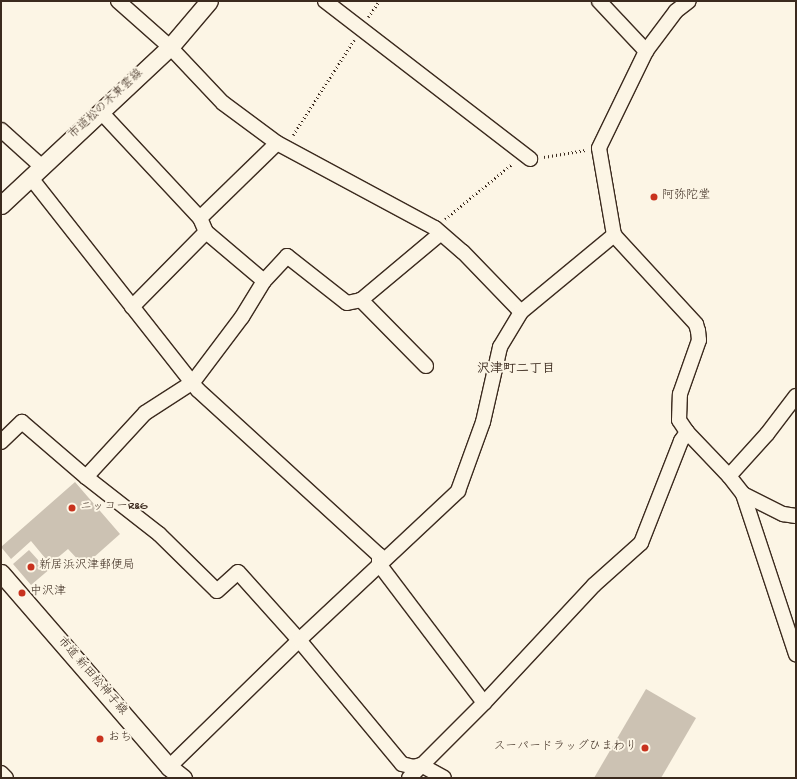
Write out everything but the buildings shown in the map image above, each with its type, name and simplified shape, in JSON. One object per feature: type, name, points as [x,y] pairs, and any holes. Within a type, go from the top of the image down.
[{"type":"street","points":[[118,1],[170,46],[223,103],[281,145],[438,231],[463,252],[521,312]]},
{"type":"street","name":"市道松の木東雲線","points":[[1,205],[102,112],[170,46],[209,1]]},
{"type":"street","points":[[325,1],[530,159]]},
{"type":"street","points":[[599,1],[646,51]]},
{"type":"street","points":[[689,1],[676,11],[646,51],[599,148],[614,235],[696,324],[699,340],[680,394],[679,420],[687,432],[729,476],[743,494],[796,654]]},
{"type":"street","points":[[102,112],[200,218],[206,232],[264,281]]},
{"type":"street","points":[[1,130],[36,172],[132,307],[193,382],[244,434],[299,480],[379,555],[379,564],[484,703]]},
{"type":"street","points":[[200,218],[281,145]]},
{"type":"street","points":[[86,477],[145,413],[193,382],[242,317],[264,281],[287,256],[347,303],[361,300],[438,231]]},
{"type":"street","points":[[132,307],[206,232]]},
{"type":"street","points":[[169,767],[299,640],[379,564],[398,550],[458,491],[483,422],[500,347],[521,312],[614,235]]},
{"type":"street","points":[[361,300],[426,366]]},
{"type":"street","points":[[729,476],[767,434],[796,396]]},
{"type":"street","points":[[1,442],[22,422],[86,477],[159,534],[217,591],[238,572],[299,640],[402,764],[413,767],[421,765],[444,778]]},
{"type":"street","points":[[409,778],[484,703],[594,585],[642,543],[681,441],[687,432]]},
{"type":"street","points":[[743,494],[783,514],[796,516]]},
{"type":"street","name":"市道 新田松神子線","points":[[1,573],[169,767],[183,778]]},
{"type":"street","points":[[1,773],[6,778]]},
{"type":"path","points":[[281,145],[379,1]]},
{"type":"path","points":[[438,231],[515,162],[599,148]]},
{"type":"place","name":"阿弥陀堂","points":[[654,197]]},
{"type":"place","name":"ニッコーR&G","points":[[72,508]]},
{"type":"place","name":"新居浜沢津郵便局","points":[[31,567]]},
{"type":"place","name":"中沢津","points":[[22,593]]},
{"type":"place","name":"おち","points":[[100,739]]},
{"type":"place","name":"スーパードラッグひまわり","points":[[645,748]]},
{"type":"district","name":"沢津町二丁目","points":[[516,370]]}]
